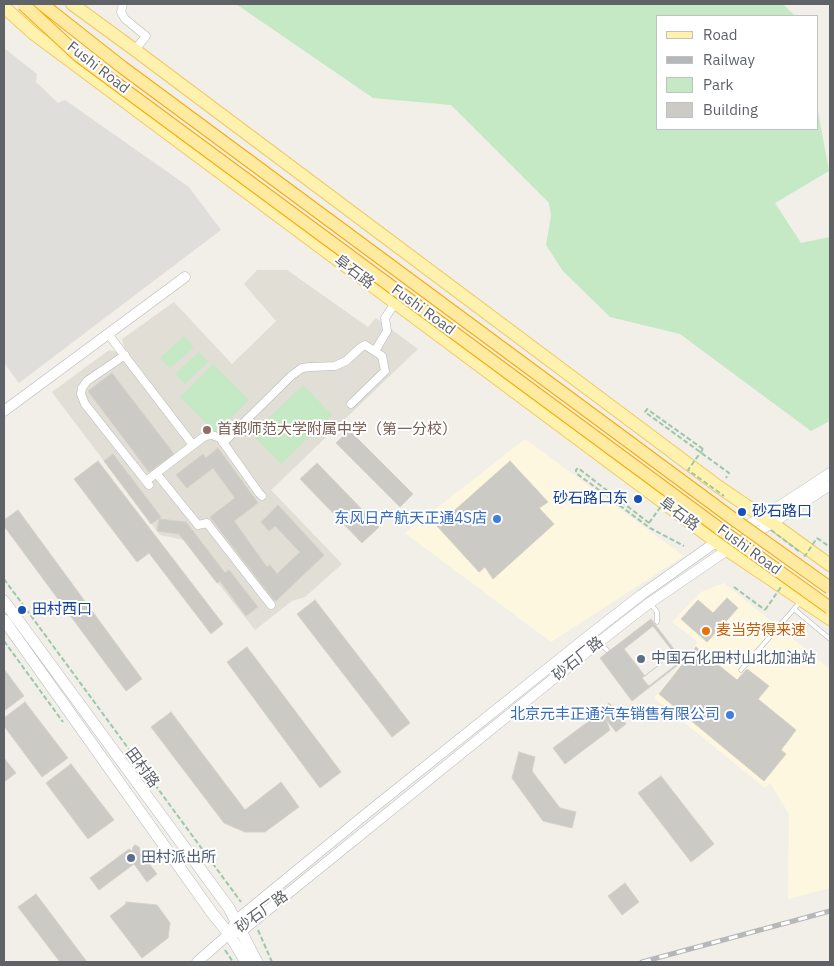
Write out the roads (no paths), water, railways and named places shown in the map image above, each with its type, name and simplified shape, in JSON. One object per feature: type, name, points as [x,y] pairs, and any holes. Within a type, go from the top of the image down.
[{"type":"highway","name":"Fushi Road","points":[[22,4],[79,56],[830,608]]},
{"type":"highway","name":"Fushi Road","points":[[42,4],[122,67],[830,588]]},
{"type":"main road","points":[[72,4],[769,524],[830,565]]},
{"type":"main road","name":"阜石路","points":[[4,7],[42,40],[798,604],[830,619]]},
{"type":"main road","name":"田村路","points":[[4,601],[229,908],[257,962]]},
{"type":"main road","name":"田村路","points":[[4,620],[212,913],[229,934],[246,962]]},
{"type":"street","points":[[123,4],[121,12],[125,19],[146,36],[135,50]]},
{"type":"street","points":[[4,411],[185,277]]},
{"type":"street","points":[[375,351],[387,331],[386,318],[395,303]]},
{"type":"street","points":[[108,334],[193,445]]},
{"type":"street","points":[[223,443],[291,376],[302,368],[335,366],[346,362],[365,345],[382,356],[385,371],[351,404]]},
{"type":"street","points":[[125,355],[87,381],[82,388],[81,394],[85,404],[147,483],[156,473],[205,436],[212,435],[220,438],[262,496]]},
{"type":"street","points":[[156,473],[198,525],[207,523],[270,605]]},
{"type":"street","name":"砂石厂路","points":[[769,524],[830,473]]},
{"type":"street","name":"砂石厂路","points":[[229,934],[238,926],[248,911],[586,636],[641,594],[722,546],[769,524],[830,485]]},
{"type":"street","name":"砂石厂路","points":[[238,926],[254,921],[598,643],[722,546]]},
{"type":"street","points":[[197,962],[229,934]]},
{"type":"lane","points":[[650,603],[657,612],[656,622]]},
{"type":"lane","points":[[741,670],[798,604],[830,639]]},
{"type":"lane","points":[[598,643],[607,650]]},
{"type":"railway","points":[[642,962],[830,911]]},
{"type":"place","name":"首都师范大学附属中学（第一分校）","points":[[207,430]]},
{"type":"place","name":"砂石路口东","points":[[638,499]]},
{"type":"place","name":"砂石路口","points":[[742,512]]},
{"type":"place","name":"东风日产航天正通4S店","points":[[497,519]]},
{"type":"place","name":"田村西口","points":[[22,610]]},
{"type":"place","name":"麦当劳得来速","points":[[706,631]]},
{"type":"place","name":"中国石化田村山北加油站","points":[[641,659]]},
{"type":"place","name":"北京元丰正通汽车销售有限公司","points":[[730,715]]},
{"type":"place","name":"田村派出所","points":[[131,858]]}]
